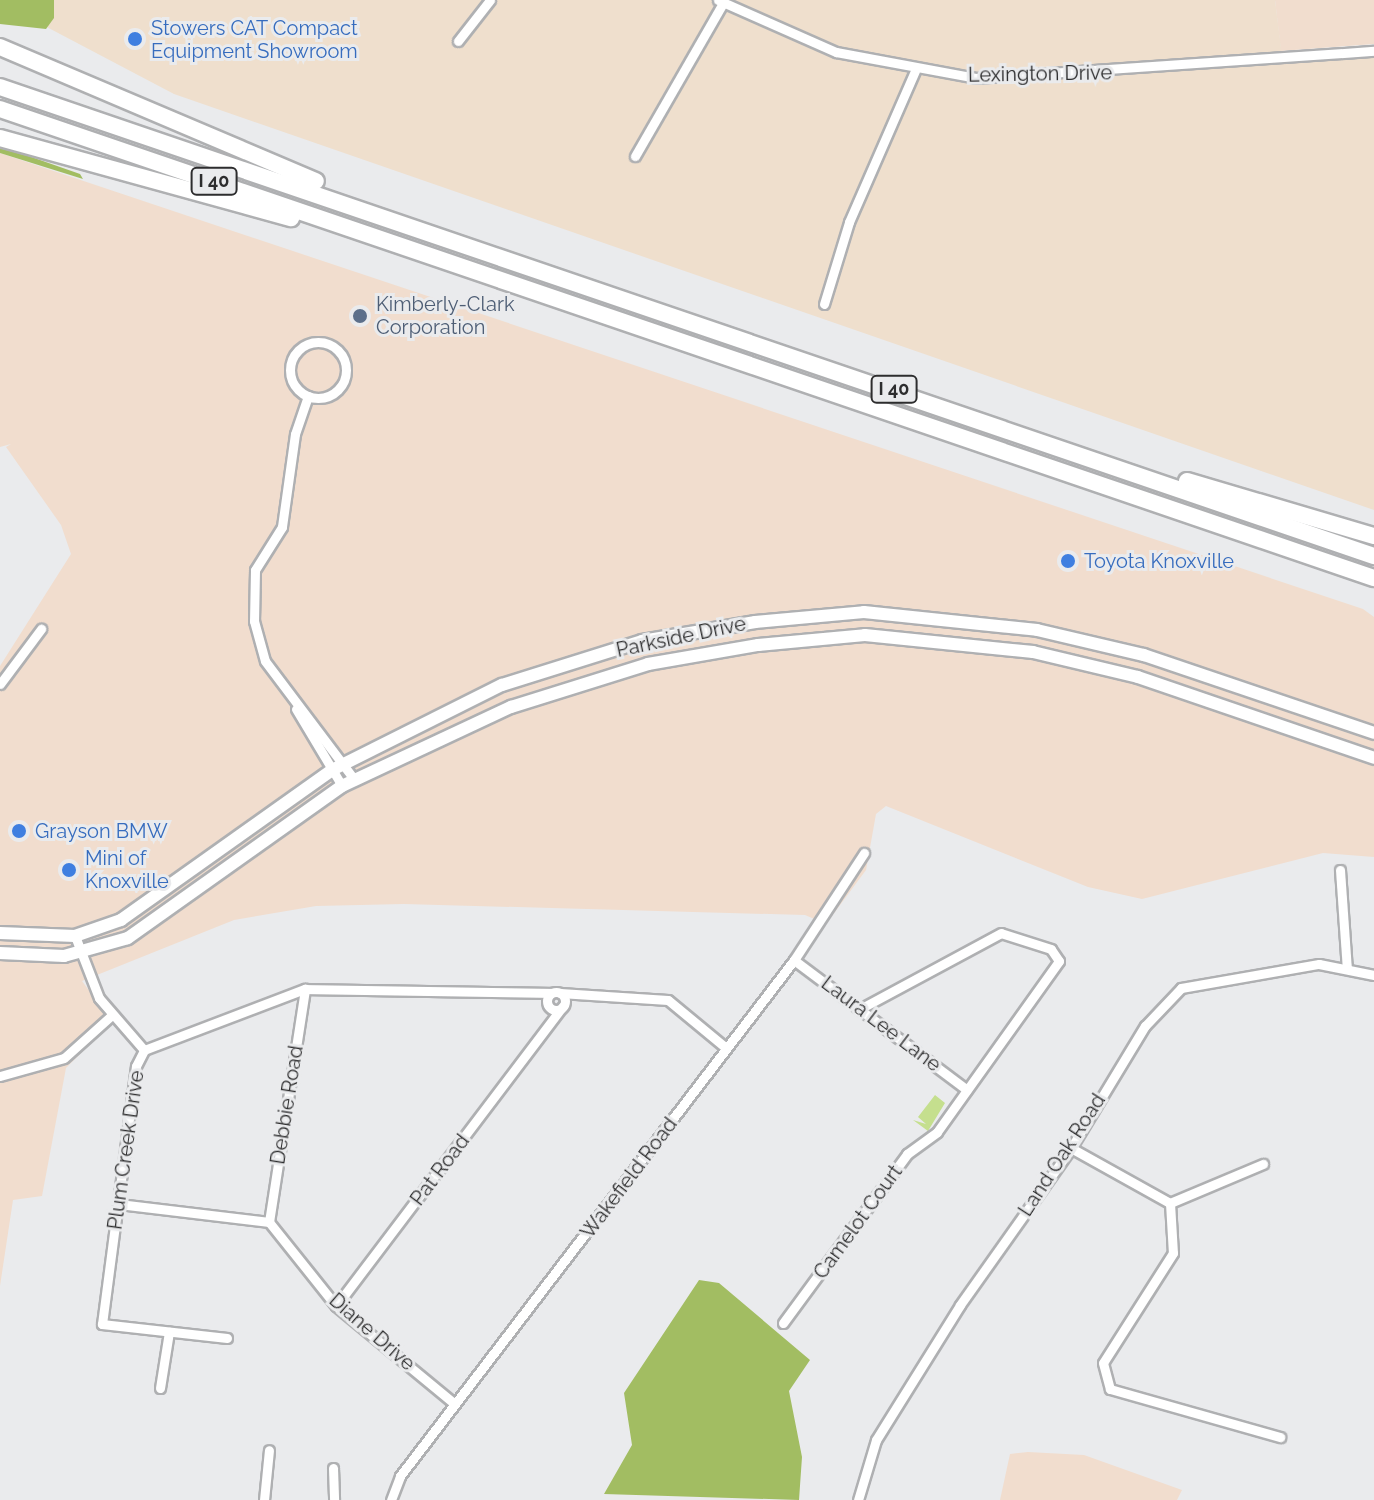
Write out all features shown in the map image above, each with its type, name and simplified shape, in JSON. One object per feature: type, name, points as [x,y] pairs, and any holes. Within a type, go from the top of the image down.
[{"type":"highway","points":[[0,47],[413,223]]},
{"type":"highway","name":"I 40","points":[[0,87],[413,223],[1374,556]]},
{"type":"highway","name":"I 40","points":[[0,109],[1374,578]]},
{"type":"highway","points":[[0,138],[428,256]]},
{"type":"highway","points":[[1019,432],[1374,536]]},
{"type":"street","points":[[458,41],[490,0]]},
{"type":"street","points":[[635,156],[720,1]]},
{"type":"street","name":"Lexington Drive","points":[[720,1],[836,52],[915,71],[976,78],[1136,72],[1374,51]]},
{"type":"street","points":[[824,304],[849,222],[915,71]]},
{"type":"street","points":[[326,344],[340,354],[344,379],[334,393],[308,396],[294,384],[290,365],[300,349],[326,344]]},
{"type":"street","points":[[308,396],[295,434],[282,527],[255,570],[254,621],[265,661],[348,782]]},
{"type":"street","name":"Parkside Drive","points":[[0,933],[75,936],[127,916],[337,767],[502,685],[642,641],[864,612],[1037,630],[1144,655],[1374,733]]},
{"type":"street","points":[[0,684],[41,629]]},
{"type":"street","name":"Parkside Drive","points":[[0,953],[80,954],[150,925],[348,782],[511,707],[648,664],[865,635],[1033,652],[1138,677],[1374,758]]},
{"type":"street","name":"Wakefield Road","points":[[391,1500],[400,1476],[794,960],[864,853]]},
{"type":"street","points":[[1340,870],[1347,969]]},
{"type":"street","name":"Camelot Court","points":[[783,1323],[907,1154],[930,1140],[1059,966],[1055,952],[1001,933],[862,1008]]},
{"type":"street","points":[[75,936],[80,954],[112,1015],[144,1050]]},
{"type":"street","name":"Laura Lee Lane","points":[[794,960],[862,1008],[967,1090]]},
{"type":"street","name":"Land Oak Road","points":[[858,1500],[876,1440],[1071,1148],[1145,1026],[1181,988],[1319,964],[1374,975]]},
{"type":"street","name":"Plum Creek Drive","points":[[227,1338],[102,1324],[136,1066],[144,1050],[305,989],[668,1000],[726,1048]]},
{"type":"street","name":"Debbie Road","points":[[269,1222],[305,989]]},
{"type":"street","name":"Plum Creek Drive","points":[[551,998],[564,1005],[582,995]]},
{"type":"street","points":[[544,1035],[551,998],[564,1005]]},
{"type":"street","name":"Pat Road","points":[[336,1306],[564,1005]]},
{"type":"street","points":[[0,1076],[64,1058],[112,1015]]},
{"type":"street","points":[[1071,1148],[1170,1203]]},
{"type":"street","points":[[1170,1203],[1263,1164]]},
{"type":"street","points":[[1170,1203],[1173,1253],[1103,1363],[1110,1389],[1280,1437]]},
{"type":"street","points":[[119,1204],[269,1222]]},
{"type":"street","name":"Diane Drive","points":[[269,1222],[336,1306],[455,1404]]},
{"type":"street","points":[[160,1388],[169,1332]]},
{"type":"street","points":[[264,1500],[269,1450]]},
{"type":"street","points":[[333,1468],[334,1500]]},
{"type":"shaded area","points":[[19,0],[1275,0],[1283,63],[1374,56],[1374,510],[174,94],[22,14]]},
{"type":"shaded area","points":[[1275,0],[1374,0],[1374,44],[1281,51]]},
{"type":"shaded area","points":[[0,153],[1363,609],[1374,617],[1374,857],[1323,853],[1142,899],[1088,887],[886,806],[876,814],[866,870],[826,924],[805,915],[404,904],[316,906],[234,920],[82,981],[112,1022],[66,1068],[42,1196],[13,1200],[0,1286],[0,666],[71,554],[61,525],[6,447],[11,444],[0,447]]},
{"type":"shaded area","points":[[1010,1454],[1084,1455],[1182,1490],[1177,1500],[1000,1500]]},
{"type":"green space","points":[[0,0],[54,0],[54,18],[46,29],[0,24]]},
{"type":"green space","points":[[0,146],[80,174],[83,179],[0,153]]},
{"type":"green space","points":[[935,1095],[945,1103],[928,1131],[913,1120],[926,1124],[918,1117]]},
{"type":"green space","points":[[699,1280],[719,1283],[810,1360],[789,1391],[802,1457],[799,1500],[604,1494],[632,1445],[624,1393]]},
{"type":"place","name":"Stowers CAT Compact Equipment Showroom","points":[[135,39]]},
{"type":"place","name":"Kimberly-Clark Corporation","points":[[360,316]]},
{"type":"place","name":"Toyota Knoxville","points":[[1068,561]]},
{"type":"place","name":"Grayson BMW","points":[[19,831]]},
{"type":"place","name":"Mini of Knoxville","points":[[69,870]]}]
